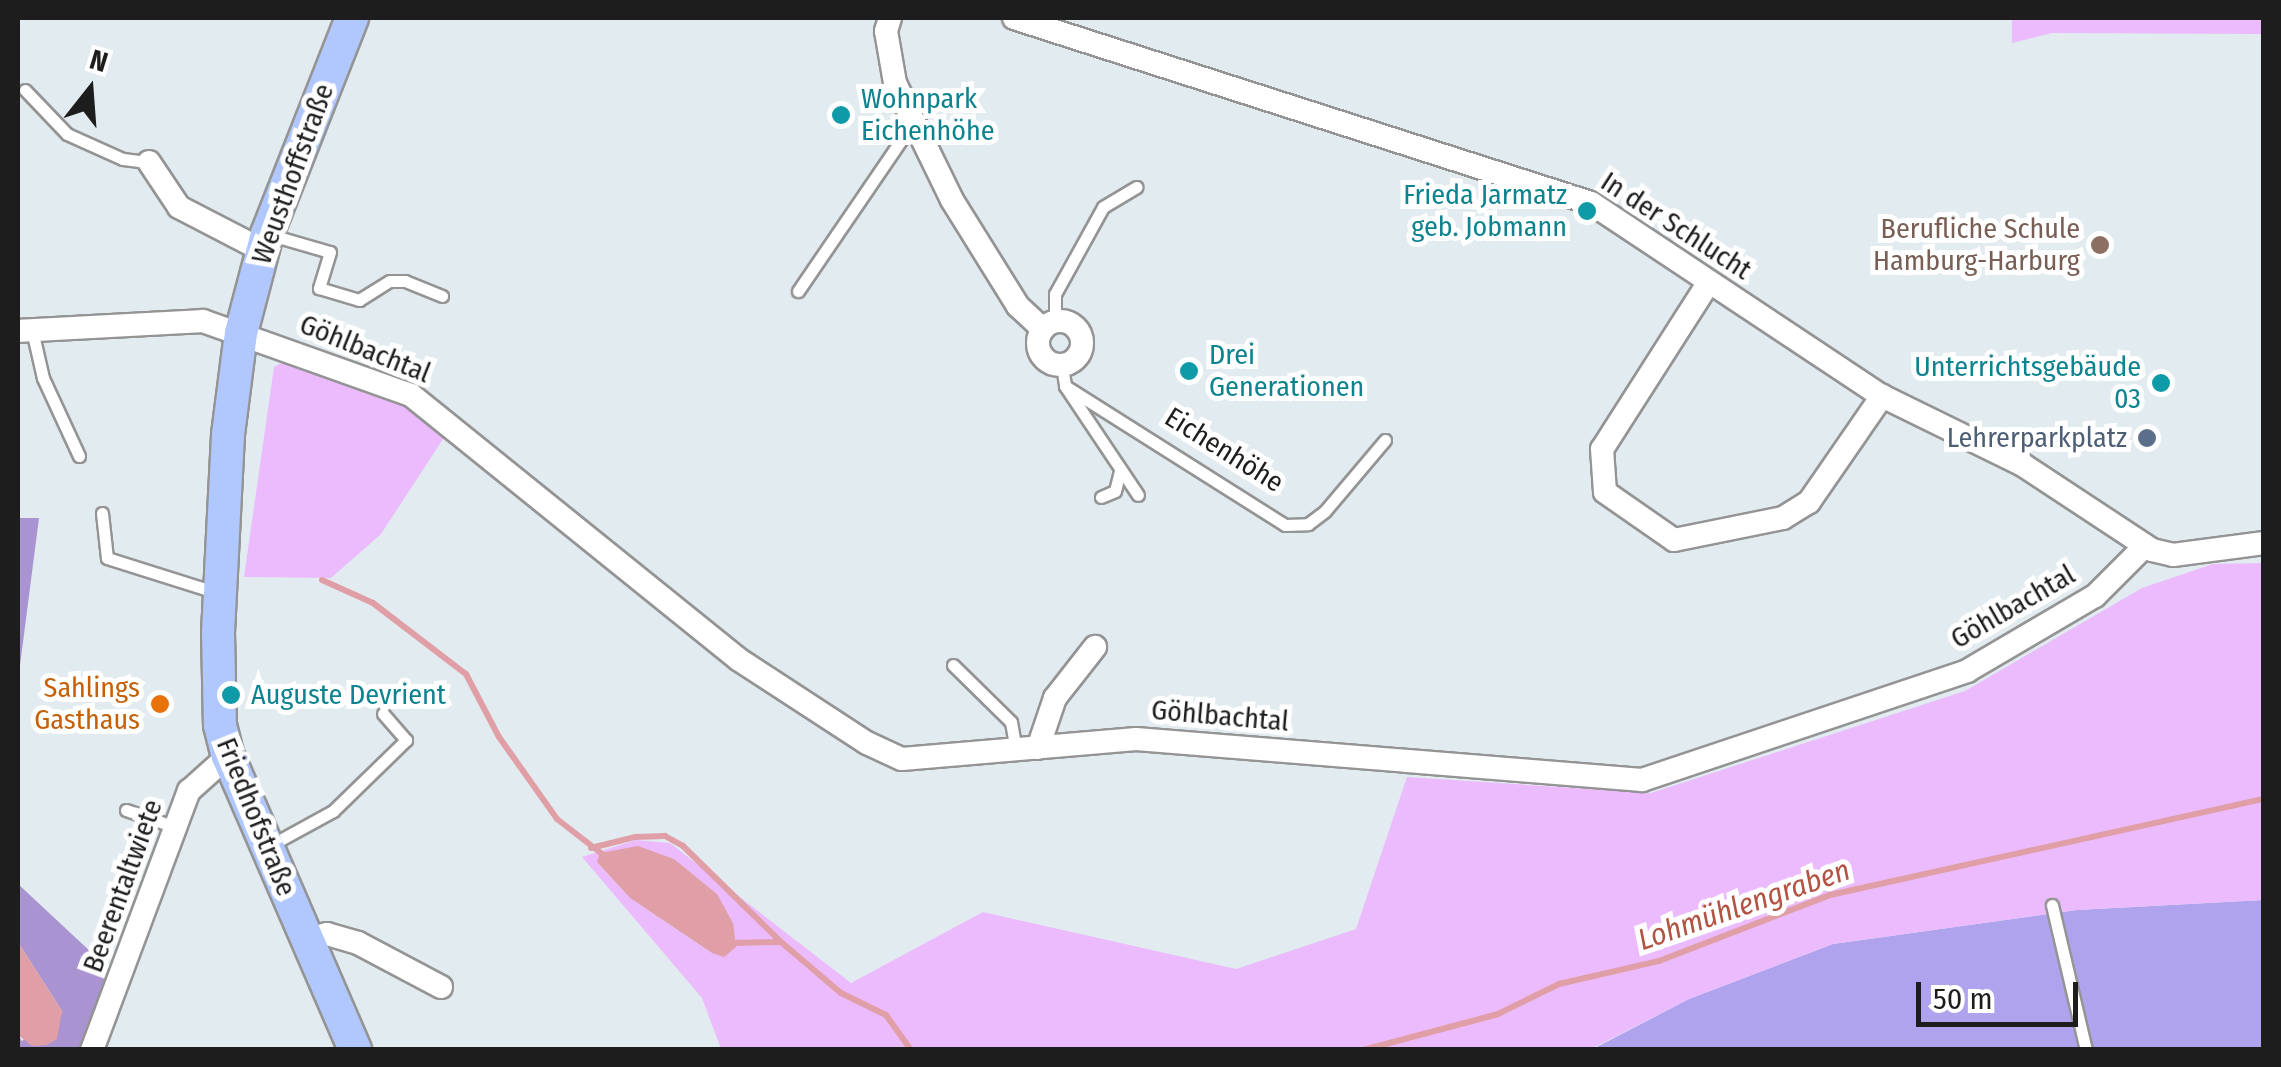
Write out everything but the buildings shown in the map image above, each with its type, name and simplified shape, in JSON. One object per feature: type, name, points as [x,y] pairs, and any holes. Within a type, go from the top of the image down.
[{"type":"street","name":"Weusthoffstraße","points":[[242,333],[264,242],[352,18]]},
{"type":"street","points":[[890,18],[886,31],[896,83],[994,272],[1049,325],[1068,323],[1081,336],[1080,353],[1064,376],[1040,354],[1049,325]]},
{"type":"street","name":"In der Schlucht","points":[[1014,18],[1565,193],[1628,226],[1882,396],[2023,466],[2145,546]]},
{"type":"street","points":[[149,162],[178,206],[264,242]]},
{"type":"street","points":[[1710,282],[1602,448],[1606,492],[1674,540],[1782,518],[1808,502],[1882,396]]},
{"type":"street","name":"Göhlbachtal","points":[[25,330],[182,320],[242,333],[423,402],[738,659],[867,743],[902,758],[1136,739],[1642,780],[1967,671],[2095,596],[2126,572],[2145,546]]},
{"type":"street","name":"Friedhofstraße","points":[[242,333],[228,435],[218,698],[228,756],[355,1050]]},
{"type":"street","points":[[2145,546],[2173,555],[2264,543]]},
{"type":"street","points":[[1027,749],[1055,698],[1094,647]]},
{"type":"street","name":"Beerentaltwiete","points":[[92,1050],[197,779],[228,756]]},
{"type":"street","points":[[306,940],[327,934],[358,942],[441,988]]},
{"type":"lane","points":[[24,90],[68,134],[123,159],[149,162]]},
{"type":"lane","points":[[798,292],[914,121]]},
{"type":"lane","points":[[1049,325],[1056,294],[1103,207],[1136,188]]},
{"type":"lane","points":[[264,242],[330,252],[320,288],[359,300],[390,281],[405,281],[442,296]]},
{"type":"lane","points":[[25,330],[79,456]]},
{"type":"lane","points":[[1064,376],[1138,495]]},
{"type":"lane","name":"Eichenhöhe","points":[[1064,376],[1285,525],[1308,524],[1324,511],[1385,440]]},
{"type":"lane","points":[[1101,497],[1115,491],[1120,467]]},
{"type":"lane","points":[[102,513],[107,558],[219,593]]},
{"type":"lane","points":[[953,665],[1011,722],[1027,749]]},
{"type":"lane","points":[[267,846],[334,811],[406,740],[384,714]]},
{"type":"lane","points":[[126,810],[176,825]]},
{"type":"lane","points":[[2052,905],[2086,1050]]},
{"type":"shaded area","points":[[2012,18],[2263,18],[2263,34],[2052,33],[2012,43]]},
{"type":"shaded area","points":[[286,360],[410,408],[445,436],[381,534],[331,578],[244,577],[274,367]]},
{"type":"shaded area","points":[[18,518],[39,518],[18,681]]},
{"type":"shaded area","points":[[2263,563],[2263,900],[2077,910],[1833,944],[1689,999],[1591,1049],[721,1049],[702,998],[582,857],[636,840],[670,843],[851,983],[983,912],[1236,969],[1356,929],[1407,777],[1651,793],[1965,691],[2142,588],[2213,564]],"holes":[[[597,862],[699,881],[716,894],[733,923],[712,953],[630,898]]]},
{"type":"shaded area","points":[[638,846],[674,859],[717,894],[733,923],[736,947],[724,957],[712,953],[630,898],[597,862],[600,853]]},
{"type":"shaded area","points":[[18,884],[122,981],[92,1049],[18,1049],[18,1035],[22,1041],[62,1011],[18,942]]},
{"type":"shaded area","points":[[2263,900],[2263,1049],[1591,1050],[1689,999],[1833,944],[2077,910]]},
{"type":"shaded area","points":[[18,942],[62,1011],[57,1039],[47,1045],[32,1046],[18,1035]]},
{"type":"waterway","name":"Lohmühlengraben","points":[[322,580],[373,603],[466,674],[499,737],[557,819],[606,857]]},
{"type":"waterway","name":"Lohmühlengraben","points":[[1363,1050],[1498,1014],[1559,984],[1659,961],[1830,895],[2264,799]]},
{"type":"waterway","name":"Lohmühlengraben","points":[[591,848],[635,837],[665,836],[683,846],[780,941]]},
{"type":"waterway","name":"Lohmühlengraben","points":[[732,943],[781,942],[841,993],[886,1015],[911,1050]]},
{"type":"waterway","name":"Lohmühlengraben","points":[[1069,1050],[1090,1050]]},
{"type":"place","name":"Wohnpark Eichenhöhe","points":[[841,115]]},
{"type":"place","name":"Frieda Jarmatz geb. Jobmann","points":[[1587,211]]},
{"type":"place","name":"Berufliche Schule Hamburg-Harburg","points":[[2100,245]]},
{"type":"place","name":"Drei Generationen","points":[[1189,371]]},
{"type":"place","name":"Unterrichtsgebäude 03","points":[[2161,383]]},
{"type":"place","name":"Lehrerparkplatz","points":[[2147,438]]},
{"type":"place","name":"Auguste Devrient","points":[[231,695]]},
{"type":"place","name":"Sahlings Gasthaus","points":[[160,704]]}]
